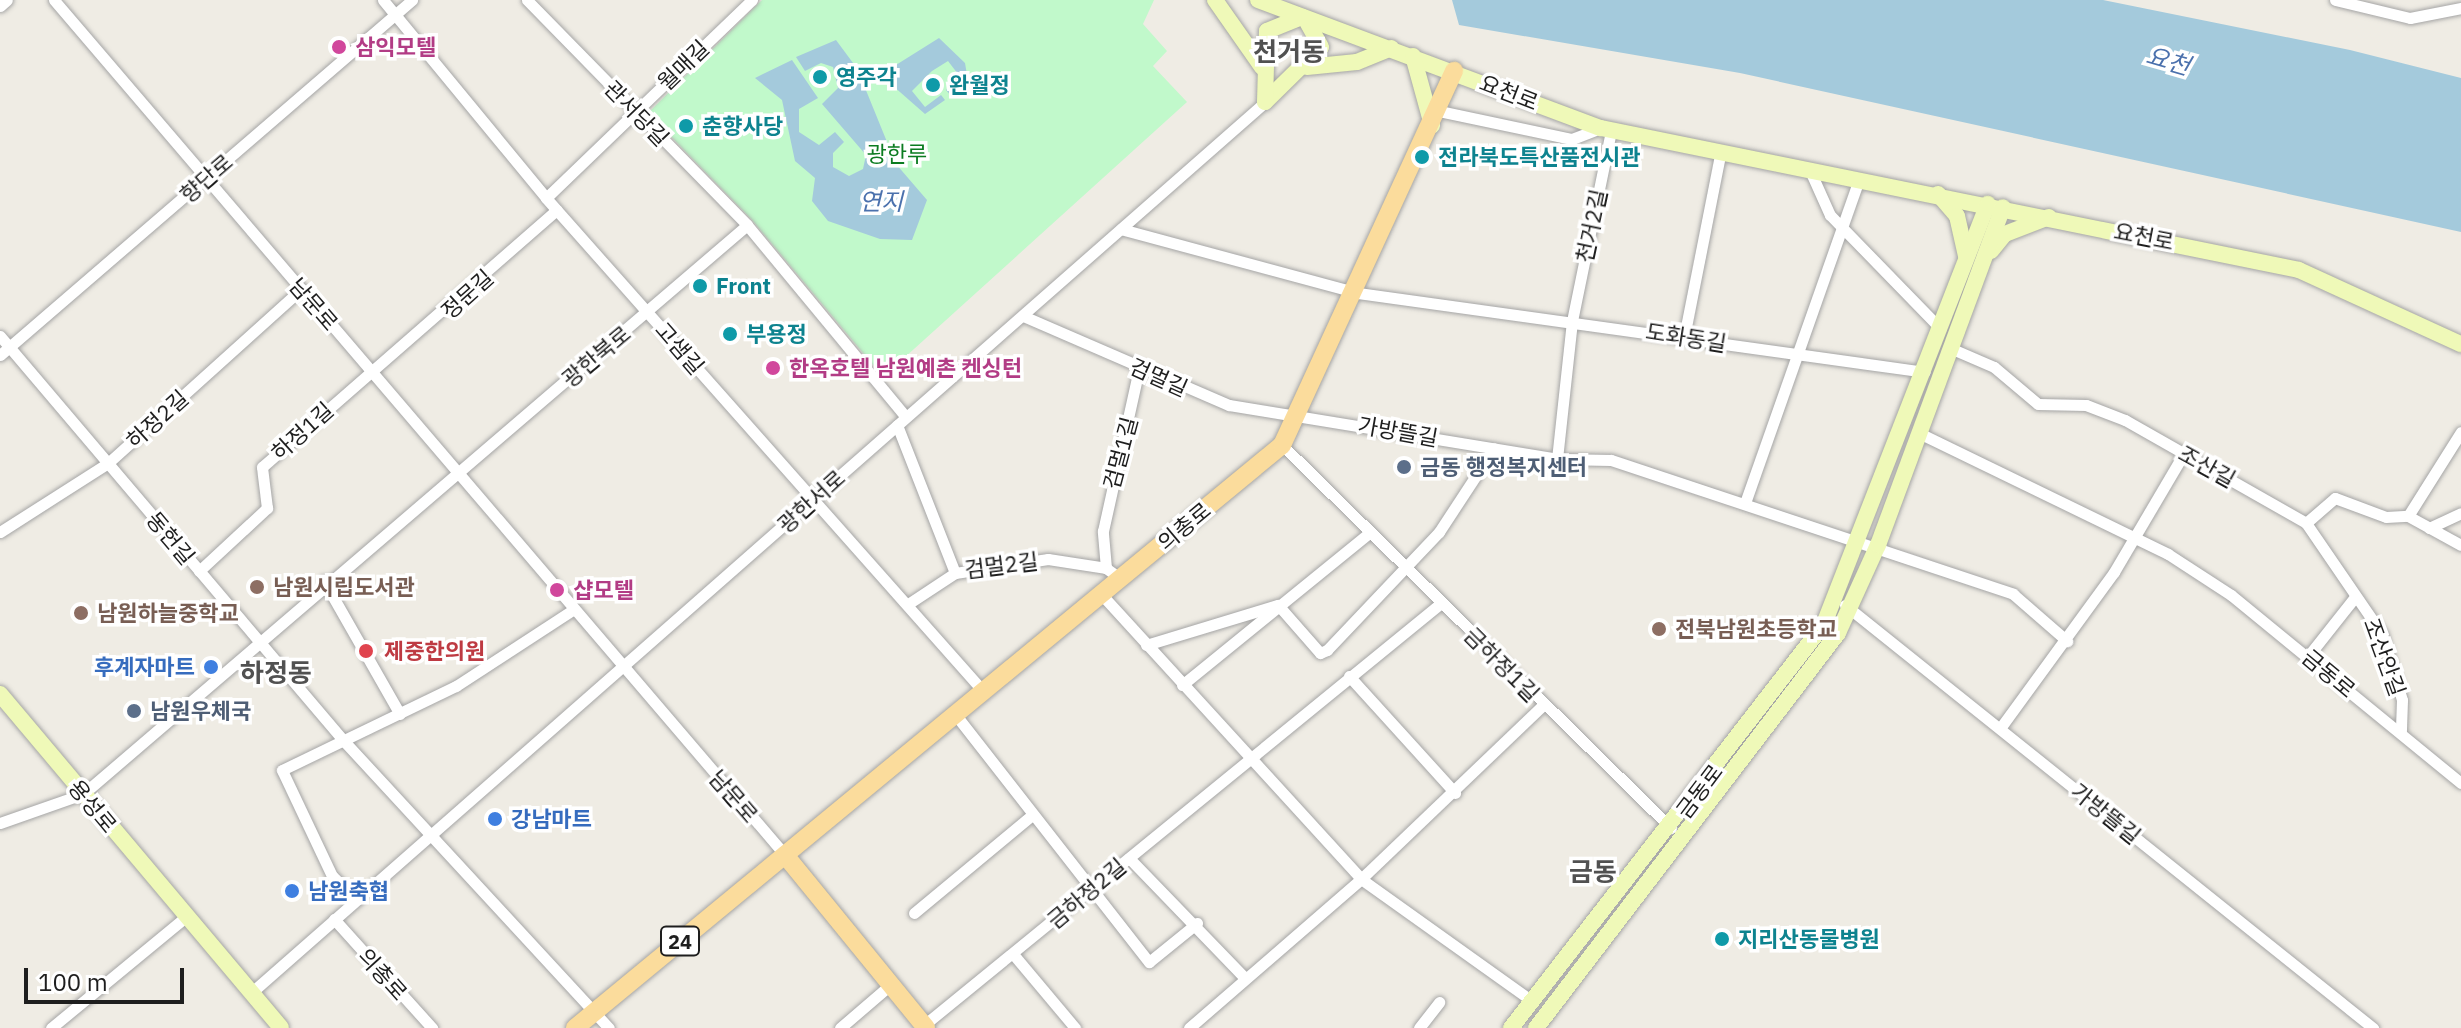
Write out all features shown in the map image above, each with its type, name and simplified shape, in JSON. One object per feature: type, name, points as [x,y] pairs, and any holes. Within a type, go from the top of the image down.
[{"type":"main road","name":"의총로","points":[[575,1028],[1102,595],[1114,573],[1282,445],[1301,415],[1358,293],[1454,71]]},
{"type":"main road","name":"남문로","points":[[785,855],[925,1027]]},
{"type":"street","points":[[0,6],[7,0]]},
{"type":"street","name":"남문로","points":[[54,0],[785,855]]},
{"type":"street","name":"고샘길","points":[[383,0],[546,198],[983,691]]},
{"type":"street","name":"향단로","points":[[5,351],[412,0]]},
{"type":"street","name":"관서당길","points":[[527,0],[747,225]]},
{"type":"street","name":"월매길","points":[[546,198],[752,0]]},
{"type":"street","points":[[1215,0],[1263,68]]},
{"type":"street","name":"요천로","points":[[1258,0],[1606,129],[1812,175],[1938,194],[2299,270],[2461,344]]},
{"type":"street","points":[[1304,17],[1310,0]]},
{"type":"street","points":[[2335,0],[2410,18],[2461,8]]},
{"type":"street","points":[[1265,102],[1263,68],[1270,26],[1304,17]]},
{"type":"street","points":[[1265,102],[1307,67],[1321,40],[1304,17]]},
{"type":"street","points":[[1307,67],[1357,62],[1391,48]]},
{"type":"street","points":[[1413,56],[1436,118],[1572,139],[1606,129]]},
{"type":"street","name":"광한서로","points":[[252,992],[430,830],[626,667],[813,498],[1265,102]]},
{"type":"street","name":"천거2길","points":[[1572,321],[1606,129]]},
{"type":"street","points":[[1684,337],[1720,155]]},
{"type":"street","points":[[1812,175],[1818,200],[1940,328]]},
{"type":"street","points":[[1745,503],[1858,182]]},
{"type":"street","points":[[1938,194],[1957,216],[1974,262],[2005,234],[2050,217]]},
{"type":"street","name":"금동로","points":[[1536,1028],[1818,662],[1919,433],[1950,348],[1974,262],[1995,206]]},
{"type":"street","name":"정문길","points":[[375,375],[557,210]]},
{"type":"street","points":[[747,225],[902,421]]},
{"type":"street","name":"광한북로","points":[[0,823],[83,794],[324,581],[747,225]]},
{"type":"street","points":[[1121,229],[1358,293]]},
{"type":"street","name":"금동로","points":[[1871,542],[1940,328],[1974,262]]},
{"type":"street","name":"하정2길","points":[[0,532],[108,463],[301,289]]},
{"type":"street","name":"도화동길","points":[[1358,293],[1925,372]]},
{"type":"street","name":"검멀길","points":[[1023,316],[1139,369],[1229,405],[1301,415]]},
{"type":"street","points":[[1557,459],[1572,321]]},
{"type":"street","name":"동헌길","points":[[0,336],[5,351],[108,463],[343,740],[430,830],[595,1011]]},
{"type":"street","name":"조산길","points":[[1950,348],[1994,367],[2038,404],[2086,405],[2184,453],[2306,523]]},
{"type":"street","name":"검멀1길","points":[[1114,573],[1103,531],[1113,468],[1128,437],[1139,369]]},
{"type":"street","name":"하정1길","points":[[199,571],[267,508],[262,467],[317,413],[375,375]]},
{"type":"street","name":"가방뜰길","points":[[1301,415],[1557,459],[1611,460],[1871,542]]},
{"type":"street","name":"검멀2길","points":[[902,421],[955,573],[1048,559],[1114,573]]},
{"type":"street","points":[[2408,516],[2461,432]]},
{"type":"street","name":"금동로","points":[[1919,433],[2134,537],[2231,595],[2309,655],[2401,733]]},
{"type":"street","points":[[1282,445],[1441,603]]},
{"type":"street","points":[[1278,605],[1320,653],[1406,570],[1494,448]]},
{"type":"street","points":[[2001,727],[2067,641],[2184,453]]},
{"type":"street","points":[[2306,523],[2335,498],[2386,517],[2408,516],[2461,545]]},
{"type":"street","points":[[2429,528],[2461,513]]},
{"type":"street","name":"조산안길","points":[[2306,523],[2382,634],[2402,700],[2401,733]]},
{"type":"street","points":[[1182,685],[1369,533]]},
{"type":"street","points":[[1871,542],[2013,594],[2067,641]]},
{"type":"street","points":[[908,604],[955,573]]},
{"type":"street","points":[[324,581],[400,714]]},
{"type":"street","points":[[1102,595],[1247,759],[1361,879],[1532,1001]]},
{"type":"street","points":[[2309,655],[2355,597]]},
{"type":"street","name":"금하정2길","points":[[925,1027],[1247,759],[1441,603]]},
{"type":"street","name":"금하정1길","points":[[1189,1028],[1361,879],[1455,793],[1543,705],[1441,603]]},
{"type":"street","name":"금동로","points":[[1511,1028],[1844,604]]},
{"type":"street","name":"가방뜰길","points":[[1844,604],[2373,1028]]},
{"type":"street","points":[[1146,645],[1278,605]]},
{"type":"street","points":[[356,899],[332,876],[282,770],[456,686],[574,609]]},
{"type":"street","points":[[1349,676],[1455,793]]},
{"type":"street","name":"용성로","points":[[0,694],[281,1028]]},
{"type":"street","points":[[1543,705],[1671,828]]},
{"type":"street","points":[[955,714],[1090,891],[1149,962],[1197,923]]},
{"type":"street","points":[[2401,733],[2460,782]]},
{"type":"street","points":[[914,913],[1032,815]]},
{"type":"street","points":[[1129,858],[1197,923],[1245,978]]},
{"type":"street","points":[[51,1028],[187,916]]},
{"type":"street","name":"의총로","points":[[334,919],[432,1028]]},
{"type":"street","points":[[1013,954],[1075,1028]]},
{"type":"street","points":[[840,1028],[890,985]]},
{"type":"street","points":[[1419,1028],[1439,1002]]},
{"type":"street","points":[[595,1011],[609,1028]]},
{"type":"green space","name":"광한루","points":[[762,0],[1154,0],[1143,24],[1167,51],[1153,66],[1187,102],[883,377],[752,220],[648,113]]},
{"type":"water","name":"요천","points":[[1452,0],[2103,0],[2350,50],[2461,78],[2461,232],[1740,73],[1459,25]]},
{"type":"water","name":"연지","points":[[939,38],[965,63],[968,81],[951,96],[946,90],[961,78],[948,61],[932,71],[912,91],[925,107],[941,95],[945,100],[925,114],[892,85],[861,78],[896,164],[927,200],[912,240],[880,239],[828,221],[812,201],[815,178],[795,161],[782,100],[755,78],[792,60],[818,98],[799,109],[799,132],[819,145],[835,132],[844,142],[833,153],[833,167],[849,176],[863,169],[866,155],[822,104],[838,88],[833,67],[821,63],[805,71],[796,57],[836,40],[856,67],[880,75]]},
{"type":"place","name":"삼익모텔","points":[[339,47]]},
{"type":"place","name":"영주각","points":[[820,77]]},
{"type":"place","name":"완월정","points":[[933,85]]},
{"type":"place","name":"춘향사당","points":[[686,126]]},
{"type":"place","name":"전라북도특산품전시관","points":[[1422,157]]},
{"type":"place","name":"Front","points":[[700,286]]},
{"type":"place","name":"부용정","points":[[730,334]]},
{"type":"place","name":"한옥호텔 남원예촌 켄싱턴","points":[[773,368]]},
{"type":"place","name":"금동 행정복지센터","points":[[1404,467]]},
{"type":"place","name":"남원시립도서관","points":[[257,587]]},
{"type":"place","name":"샵모텔","points":[[557,590]]},
{"type":"place","name":"남원하늘중학교","points":[[81,613]]},
{"type":"place","name":"전북남원초등학교","points":[[1659,629]]},
{"type":"place","name":"제중한의원","points":[[366,651]]},
{"type":"place","name":"후계자마트","points":[[211,667]]},
{"type":"place","name":"남원우체국","points":[[134,711]]},
{"type":"place","name":"강남마트","points":[[495,819]]},
{"type":"place","name":"남원축협","points":[[292,891]]},
{"type":"place","name":"지리산동물병원","points":[[1722,939]]},
{"type":"district","name":"천거동","points":[[1289,52]]},
{"type":"district","name":"하정동","points":[[276,673]]},
{"type":"district","name":"금동","points":[[1593,872]]}]
